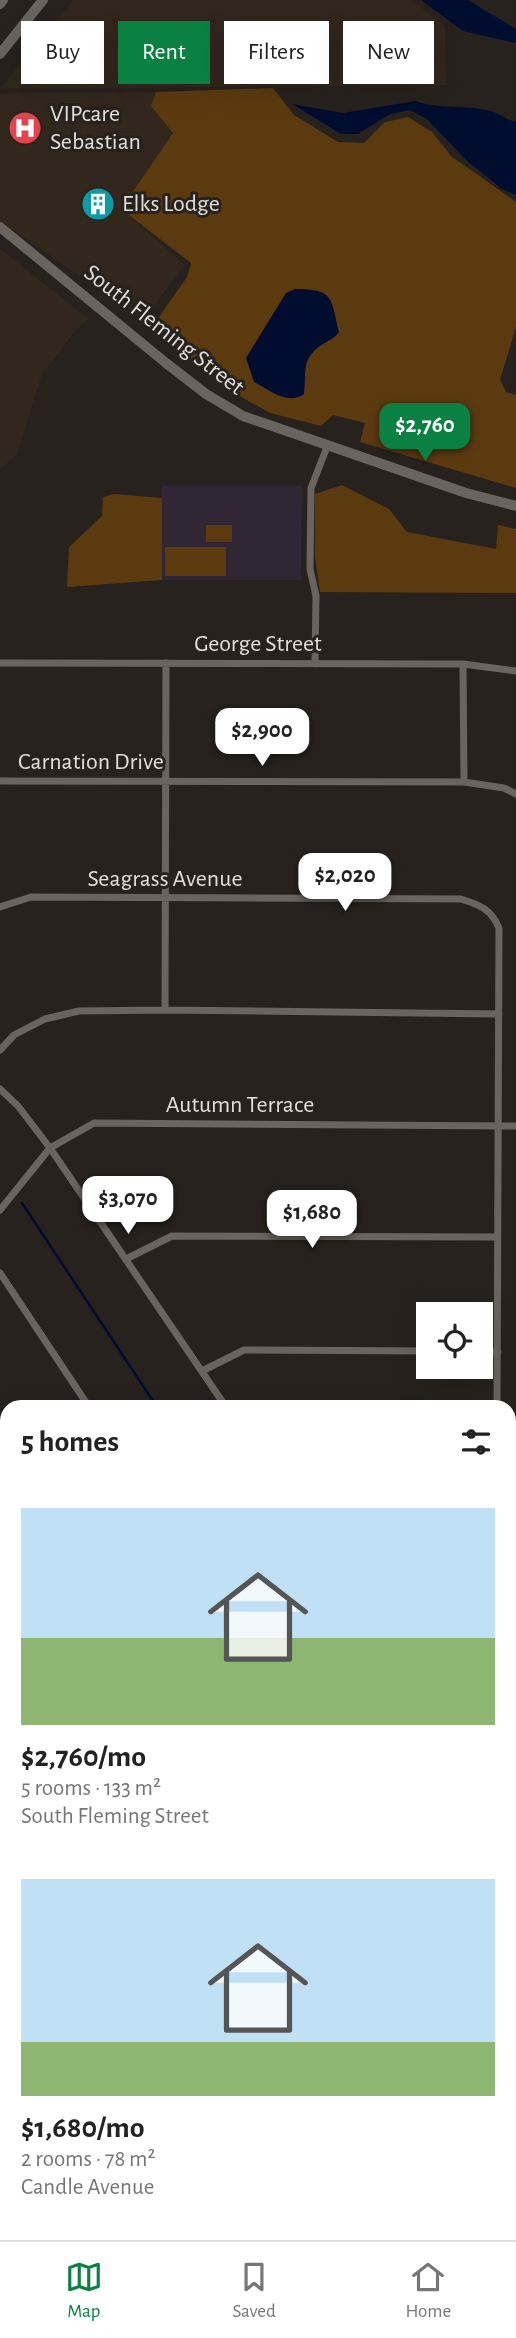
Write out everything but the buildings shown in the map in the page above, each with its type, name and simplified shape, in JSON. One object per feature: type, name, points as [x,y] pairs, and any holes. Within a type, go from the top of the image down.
[{"type":"street","points":[[0,54],[43,0]]},
{"type":"street","name":"South Fleming Street","points":[[0,227],[206,394],[243,416],[466,493],[516,506]]},
{"type":"street","points":[[315,664],[316,596],[310,569],[311,488],[327,447]]},
{"type":"street","name":"George Street","points":[[0,663],[463,664],[516,671]]},
{"type":"street","points":[[165,1010],[166,663]]},
{"type":"street","points":[[463,664],[464,782]]},
{"type":"street","name":"Carnation Drive","points":[[0,781],[464,782],[504,788],[516,794]]},
{"type":"street","name":"Seagrass Avenue","points":[[0,907],[31,897],[461,899],[481,905],[493,916],[499,928],[497,1400]]},
{"type":"street","points":[[0,1050],[14,1035],[45,1019],[79,1011],[499,1013]]},
{"type":"street","points":[[0,1088],[18,1106],[50,1148],[221,1400]]},
{"type":"street","name":"Autumn Terrace","points":[[0,1210],[50,1148],[94,1123],[516,1126]]},
{"type":"street","points":[[126,1259],[172,1236],[497,1237]]},
{"type":"street","points":[[0,1273],[84,1400]]},
{"type":"street","points":[[202,1371],[244,1350],[416,1351]]},
{"type":"street","points":[[493,1352],[498,1352]]},
{"type":"shaded area","points":[[73,0],[412,0],[445,26],[446,85],[0,89],[21,63],[21,84],[104,84],[104,21],[56,21]]},
{"type":"shaded area","points":[[273,88],[294,115],[338,142],[364,143],[385,122],[408,117],[432,132],[451,156],[516,202],[516,327],[500,380],[506,392],[516,395],[516,488],[360,442],[365,423],[333,415],[321,426],[270,413],[238,395],[150,330],[187,277],[191,263],[121,209],[173,133],[151,106],[156,92]]},
{"type":"shaded area","points":[[156,92],[151,106],[173,133],[121,209],[185,265],[143,320],[0,221],[0,93]]},
{"type":"shaded area","points":[[0,249],[89,319],[75,331],[42,374],[17,455],[0,469]]},
{"type":"shaded area","points":[[342,485],[389,509],[407,532],[496,549],[498,525],[516,529],[516,593],[320,592],[315,558],[315,494]]},
{"type":"shaded area","points":[[162,486],[302,486],[301,580],[162,580]]},
{"type":"shaded area","points":[[114,494],[162,498],[162,580],[67,587],[69,547],[102,516],[103,497]]},
{"type":"shaded area","points":[[206,525],[232,525],[232,542],[206,542]]},
{"type":"shaded area","points":[[165,547],[226,547],[226,576],[165,576]]},
{"type":"water","points":[[421,0],[468,0],[516,29],[516,43],[463,31]]},
{"type":"water","points":[[415,101],[480,109],[516,122],[516,195],[502,189],[466,160],[427,119],[410,110],[390,114],[358,134],[341,134],[292,104],[343,113]]},
{"type":"water","points":[[295,289],[318,291],[329,298],[339,332],[309,357],[304,394],[285,398],[254,382],[246,358],[286,293]]},
{"type":"waterway","points":[[22,1203],[152,1400]]},
{"type":"place","name":"VIPcare Sebastian","points":[[25,128]]},
{"type":"place","name":"Elks Lodge","points":[[98,204]]}]
